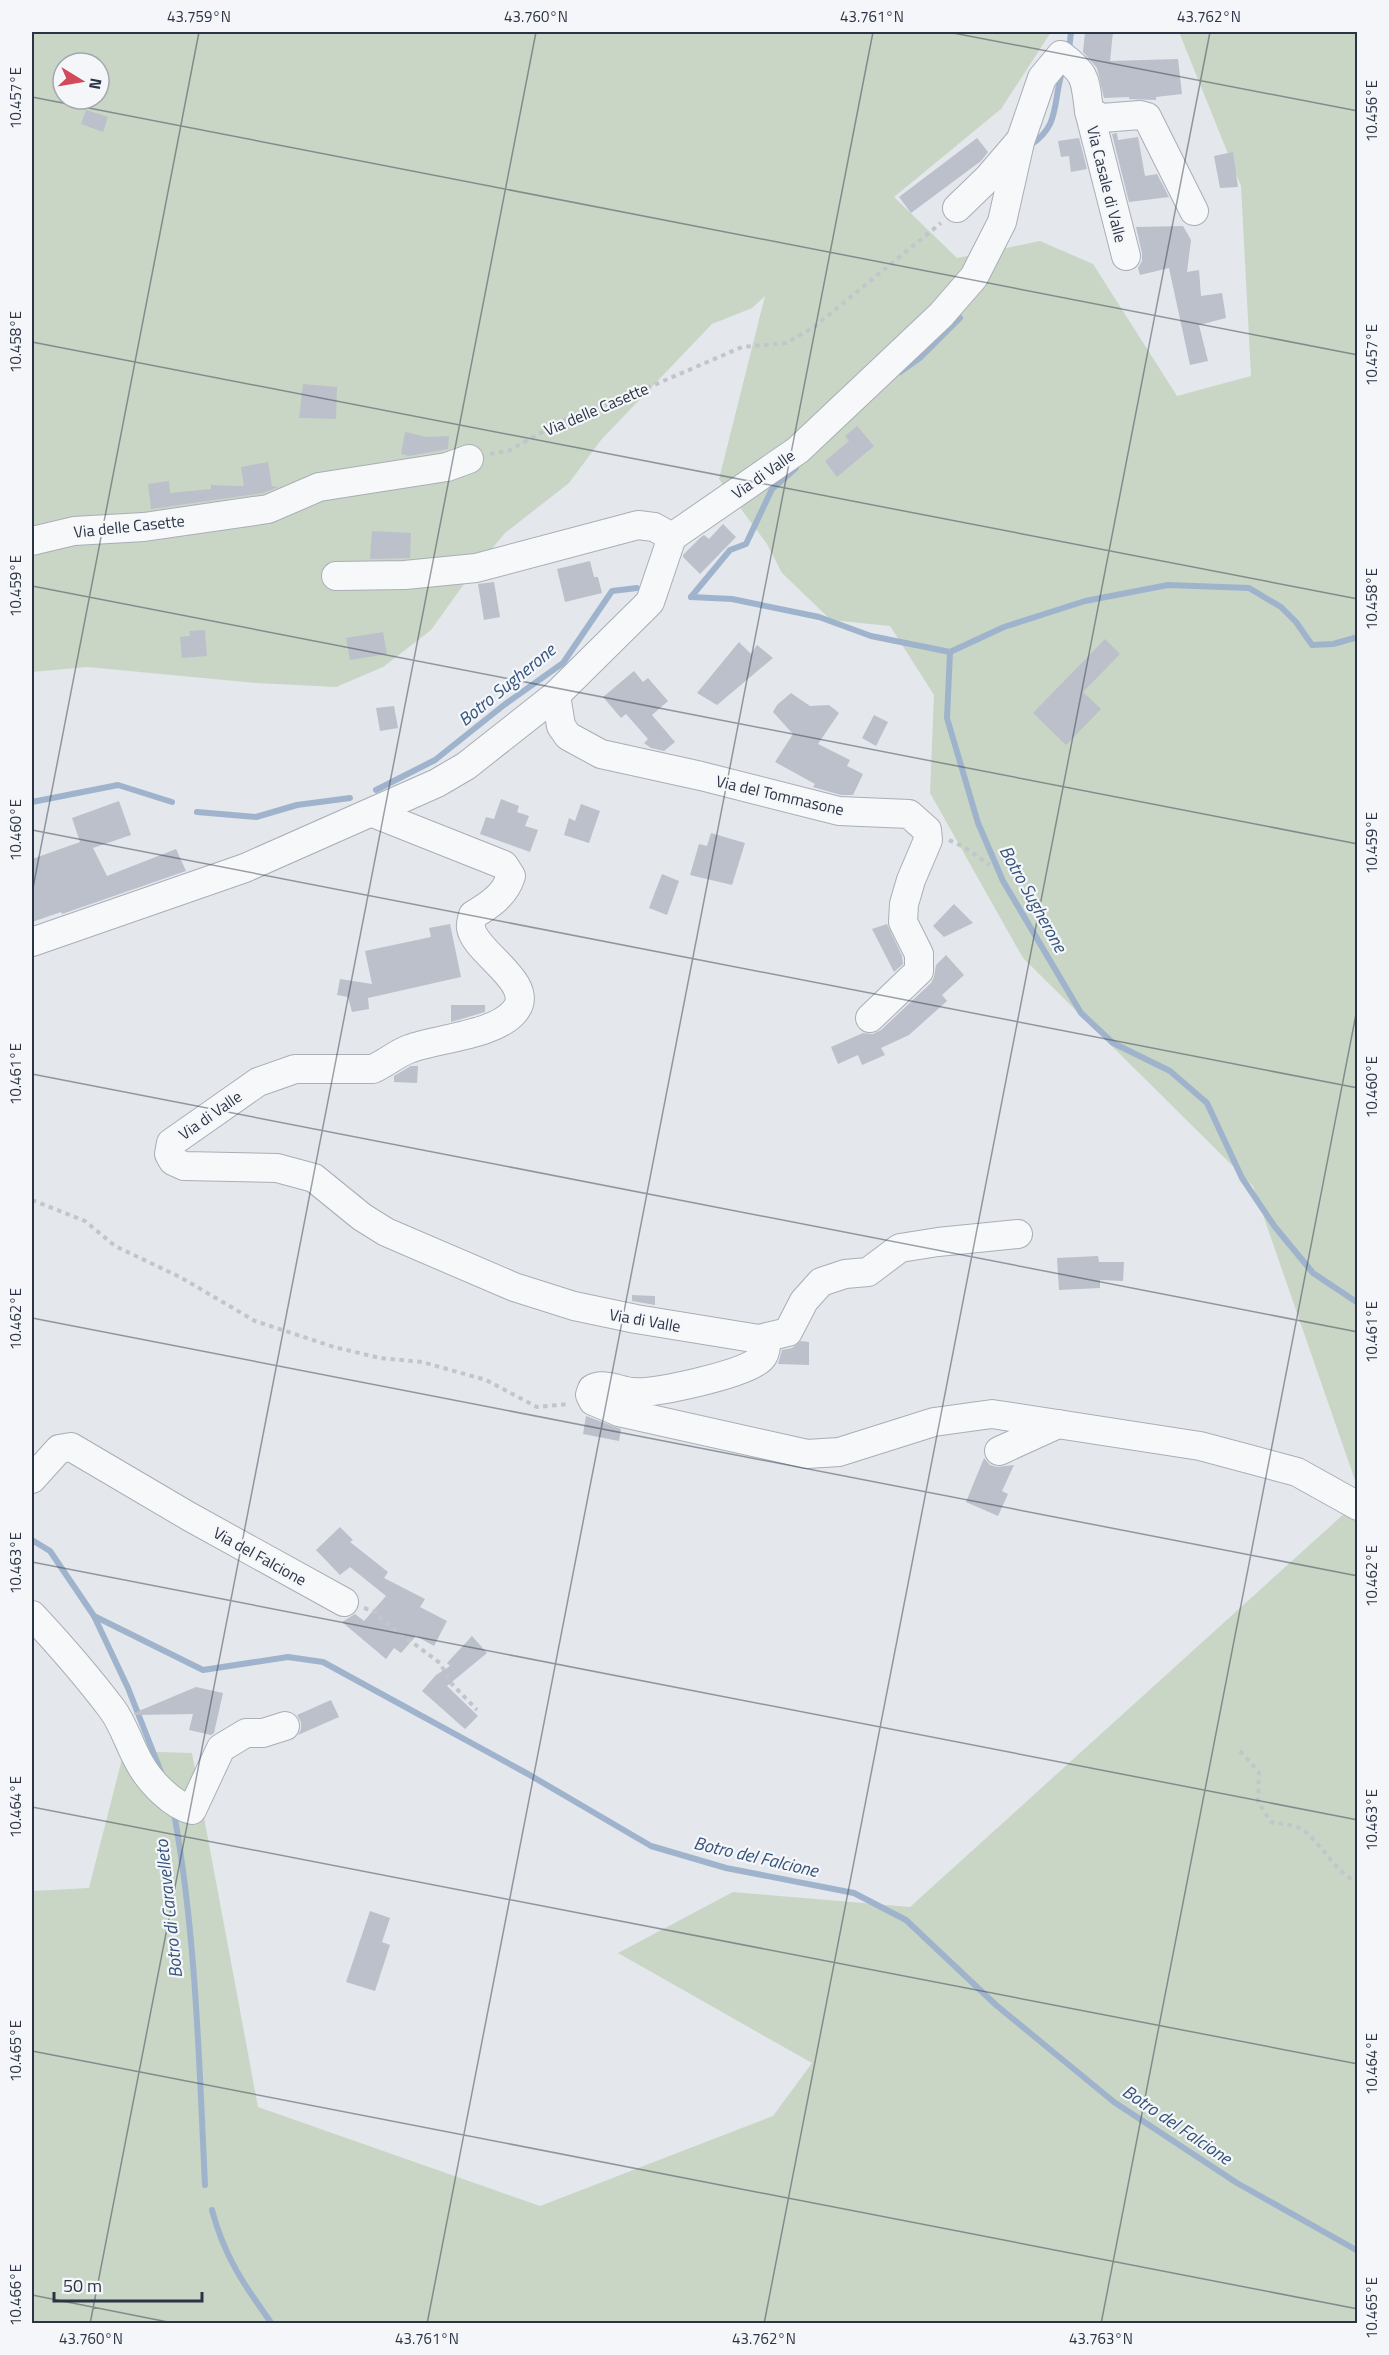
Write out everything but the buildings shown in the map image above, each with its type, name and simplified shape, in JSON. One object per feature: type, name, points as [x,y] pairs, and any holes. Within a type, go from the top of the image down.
[{"type":"street","name":"Via Casale di Valle","points":[[1060,55],[1074,65],[1084,77],[1089,111],[1126,256]]},
{"type":"street","name":"Via di Valle","points":[[672,537],[798,450],[941,315],[974,277],[994,242],[1002,222],[1020,142],[1042,78],[1060,55]]},
{"type":"street","name":"Via Casale di Valle","points":[[1089,111],[1102,118],[1140,115],[1146,117],[1194,211]]},
{"type":"street","points":[[957,208],[1020,142]]},
{"type":"street","name":"Via delle Casette","points":[[32,541],[74,531],[144,527],[268,509],[319,487],[447,468],[469,459]]},
{"type":"street","points":[[32,942],[245,868],[373,813],[437,783],[466,765],[556,695],[650,602],[672,537],[654,527],[638,525],[476,568],[405,575],[336,576]]},
{"type":"street","name":"Via del Tommasone","points":[[556,695],[561,726],[568,736],[577,743],[601,754],[701,776],[839,811],[909,814],[927,830]]},
{"type":"street","name":"Via di Valle","points":[[373,813],[504,866],[511,876],[508,885],[494,902],[473,915],[471,927],[476,940],[516,983],[520,996],[515,1011],[490,1029],[412,1048],[373,1069],[295,1069],[258,1082],[171,1143],[169,1154],[173,1161],[194,1167],[277,1168],[314,1178],[362,1217],[386,1232],[514,1287],[605,1313],[759,1339],[788,1332],[804,1301],[821,1282],[844,1274],[868,1272],[900,1248],[1018,1234]]},
{"type":"street","points":[[870,1018],[919,971],[919,954],[903,922],[904,904],[911,880],[928,840],[927,830]]},
{"type":"street","points":[[759,1339],[766,1346],[764,1355],[757,1362],[740,1370],[650,1391],[632,1392],[595,1386],[590,1395],[593,1401],[619,1412],[807,1454],[839,1452],[934,1422],[992,1414],[1200,1446],[1297,1472],[1358,1506]]},
{"type":"street","points":[[999,1451],[1058,1424]]},
{"type":"street","name":"Via del Falcione","points":[[32,1479],[59,1449],[71,1448],[344,1602]]},
{"type":"street","points":[[32,1615],[92,1682],[119,1718],[139,1763],[156,1784],[184,1808],[192,1810],[221,1748],[246,1733],[263,1733],[285,1726]]},
{"type":"path","name":"Via delle Casette","points":[[469,459],[508,451],[564,420],[631,395],[742,347],[786,343],[814,327],[927,236],[957,208]]},
{"type":"path","points":[[927,830],[964,847],[990,865]]},
{"type":"path","points":[[32,1200],[85,1221],[115,1246],[180,1277],[255,1321],[334,1347],[380,1358],[422,1362],[486,1380],[537,1407],[593,1401]]},
{"type":"path","points":[[344,1602],[376,1612],[382,1620],[440,1663],[451,1683],[477,1710]]},
{"type":"path","points":[[1240,1751],[1259,1772],[1258,1802],[1271,1822],[1301,1828],[1326,1851],[1348,1879],[1358,1882]]},
{"type":"green space","points":[[32,32],[1051,32],[1001,109],[894,197],[957,258],[1040,241],[1093,264],[1177,396],[1251,376],[1241,186],[1179,32],[1357,32],[1357,1486],[1253,1186],[1023,958],[930,793],[934,695],[890,626],[831,620],[782,573],[767,544],[719,479],[765,296],[752,308],[712,324],[601,440],[569,483],[505,533],[474,570],[431,630],[383,667],[336,687],[257,683],[87,667],[32,672]]},
{"type":"green space","points":[[1357,1502],[1357,2323],[32,2323],[32,1891],[89,1888],[124,1751],[192,1753],[258,2107],[540,2206],[773,2116],[812,2063],[618,1953],[733,1892],[910,1907]]},
{"type":"waterway","points":[[1069,50],[1071,32]]},
{"type":"waterway","points":[[1030,145],[1046,131],[1050,123],[1061,76]]},
{"type":"waterway","points":[[900,372],[921,357],[960,318]]},
{"type":"waterway","points":[[691,597],[730,550],[746,544],[772,489],[796,468]]},
{"type":"waterway","points":[[950,652],[1004,627],[1085,601],[1168,585],[1249,588],[1281,607],[1296,622],[1312,645],[1333,644],[1358,637]]},
{"type":"waterway","name":"Botro Sugherone","points":[[376,790],[435,760],[504,705],[563,663],[612,591],[637,588]]},
{"type":"waterway","name":"Botro Sugherone","points":[[691,597],[732,599],[819,617],[871,636],[950,652]]},
{"type":"waterway","name":"Botro Sugherone","points":[[950,652],[947,718],[978,823],[1003,881],[1081,1013],[1113,1043],[1170,1071],[1207,1103],[1242,1178],[1275,1227],[1313,1273],[1358,1303]]},
{"type":"waterway","name":"Botro Sugherone","points":[[32,802],[118,785],[172,802]]},
{"type":"waterway","name":"Botro Sugherone","points":[[197,812],[256,817],[297,805],[350,798]]},
{"type":"waterway","name":"Botro di Caravelleto","points":[[32,1540],[50,1551],[94,1616],[128,1688],[161,1772]]},
{"type":"waterway","name":"Botro del Falcione","points":[[94,1616],[203,1670],[288,1657],[323,1662],[528,1774],[651,1846],[726,1868],[854,1893],[906,1920],[996,2005],[1114,2102],[1237,2183],[1358,2251]]},
{"type":"waterway","name":"Botro di Caravelleto","points":[[174,1813],[192,1951],[205,2185]]},
{"type":"waterway","name":"Botro di Caravelleto","points":[[212,2210],[222,2242],[236,2270],[272,2324]]}]
